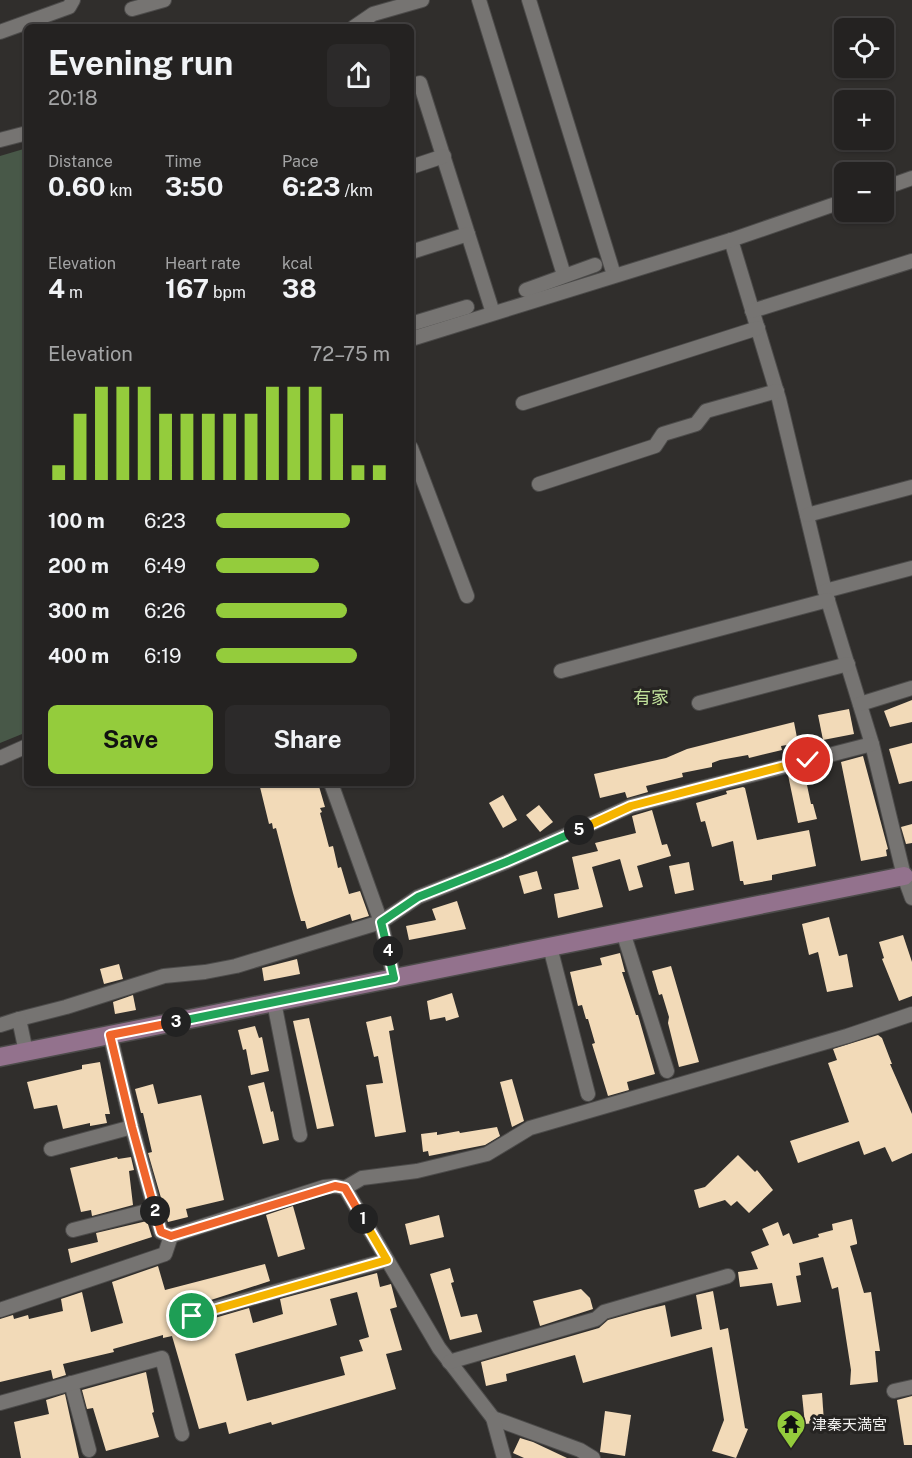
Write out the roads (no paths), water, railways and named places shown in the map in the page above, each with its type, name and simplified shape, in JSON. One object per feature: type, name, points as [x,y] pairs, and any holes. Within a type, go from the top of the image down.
[{"type":"street","points":[[0,32],[69,7],[73,0]]},
{"type":"street","points":[[132,9],[164,0]]},
{"type":"street","points":[[368,0],[373,14]]},
{"type":"street","points":[[358,24],[373,14],[422,0]]},
{"type":"street","points":[[479,0],[564,275]]},
{"type":"street","points":[[529,0],[614,275]]},
{"type":"street","points":[[414,85],[420,83],[493,313]]},
{"type":"street","points":[[0,140],[24,134]]},
{"type":"street","points":[[414,166],[444,156]]},
{"type":"street","points":[[894,184],[912,178]]},
{"type":"street","points":[[414,338],[731,240],[834,204]]},
{"type":"street","points":[[414,251],[468,234]]},
{"type":"street","points":[[731,240],[777,391],[827,596],[872,744],[904,876],[912,898]]},
{"type":"street","points":[[752,311],[912,261]]},
{"type":"street","points":[[526,290],[595,266]]},
{"type":"street","points":[[414,323],[467,307]]},
{"type":"street","points":[[523,403],[758,328]]},
{"type":"street","points":[[539,484],[655,446],[663,434],[696,424],[705,411],[777,391]]},
{"type":"street","points":[[414,456],[466,596]]},
{"type":"street","points":[[807,515],[912,486]]},
{"type":"street","points":[[561,671],[827,596],[912,568]]},
{"type":"street","points":[[699,703],[848,664]]},
{"type":"street","points":[[860,704],[912,688]]},
{"type":"street","points":[[0,1024],[164,976],[236,966],[381,922],[418,897],[506,862],[631,806],[872,744]]},
{"type":"street","points":[[0,758],[24,747]]},
{"type":"street","points":[[333,786],[381,922],[394,978]]},
{"type":"street","points":[[0,1057],[904,876]]},
{"type":"street","points":[[623,932],[667,1071]]},
{"type":"street","points":[[550,947],[588,1094]]},
{"type":"street","points":[[274,1002],[300,1135]]},
{"type":"street","points":[[110,1035],[161,1232],[171,1236],[324,1187],[345,1188],[362,1178],[417,1171],[488,1154],[530,1128],[847,1036],[912,1014]]},
{"type":"street","points":[[19,1019],[26,1052]]},
{"type":"street","points":[[51,1149],[132,1127]]},
{"type":"street","points":[[345,1188],[449,1362],[493,1418],[504,1458]]},
{"type":"street","points":[[73,1230],[155,1209]]},
{"type":"street","points":[[0,1310],[165,1254],[171,1236]]},
{"type":"street","points":[[192,1316],[387,1260]]},
{"type":"street","points":[[449,1362],[596,1319],[604,1312],[728,1276]]},
{"type":"street","points":[[0,1403],[162,1358],[182,1434]]},
{"type":"street","points":[[71,1383],[89,1450]]},
{"type":"street","points":[[894,1391],[912,1387]]},
{"type":"street","points":[[493,1418],[580,1450],[593,1458]]},
{"type":"place","name":"津秦天満宮","points":[[791,1450]]},
{"type":"district","name":"有家","points":[[651,697]]}]
